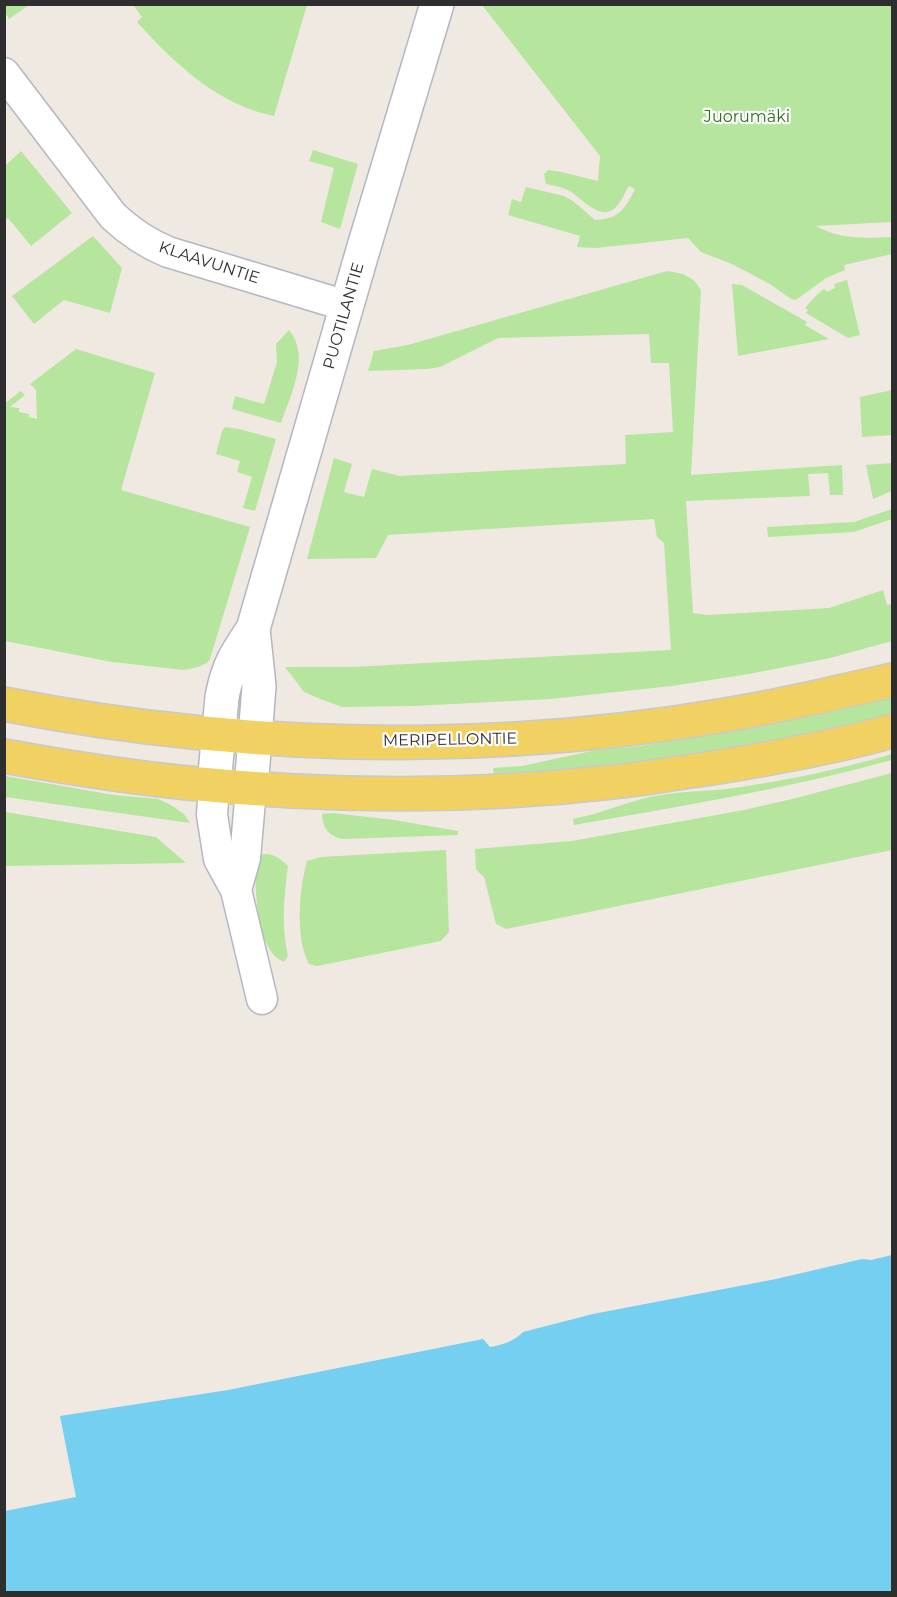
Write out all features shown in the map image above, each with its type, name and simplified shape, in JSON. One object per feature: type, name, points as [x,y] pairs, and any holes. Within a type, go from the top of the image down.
[{"type":"main road","name":"MERIPELLONTIE","points":[[4,704],[107,722],[219,735],[320,741],[450,742],[554,736],[698,720],[892,680]]},
{"type":"main road","points":[[4,756],[186,783],[251,789],[372,793],[479,792],[624,781],[739,764],[892,731]]},
{"type":"street","name":"PUOTILANTIE","points":[[214,785],[222,697],[228,674],[234,658],[253,629],[437,4]]},
{"type":"street","name":"KLAAVUNTIE","points":[[4,73],[113,216],[147,243],[168,252],[347,306]]},
{"type":"street","name":"PUOTILANTIE","points":[[251,789],[259,686],[253,629]]},
{"type":"street","points":[[214,785],[212,815],[219,859],[236,890],[262,999]]},
{"type":"street","points":[[236,890],[245,858],[251,789]]},
{"type":"green space","points":[[5,4],[29,5],[9,19]]},
{"type":"green space","points":[[133,5],[307,5],[274,116],[234,102],[198,80],[137,22],[142,17]]},
{"type":"green space","name":"Juorumäki","points":[[482,5],[892,5],[892,222],[816,226],[844,236],[892,237],[892,254],[844,265],[845,270],[826,278],[796,300],[732,264],[701,252],[688,238],[596,248],[577,247],[580,236],[508,215],[512,199],[521,202],[526,187],[564,196],[595,220],[610,218],[620,212],[635,189],[629,186],[615,208],[603,212],[593,208],[570,191],[546,184],[544,174],[548,170],[598,181],[600,156]]},
{"type":"green space","points":[[313,150],[358,164],[340,229],[321,222],[334,168],[309,161]]},
{"type":"green space","points":[[21,151],[72,213],[31,246],[8,218],[5,220],[5,166]]},
{"type":"green space","points":[[93,236],[122,268],[110,313],[64,300],[34,324],[12,296]]},
{"type":"green space","points":[[667,271],[682,274],[691,279],[701,291],[691,475],[842,465],[843,495],[830,495],[828,473],[808,474],[810,496],[686,501],[693,613],[708,615],[829,608],[883,590],[887,605],[892,604],[892,641],[830,658],[749,674],[672,686],[550,699],[342,707],[304,692],[285,667],[351,667],[671,650],[664,543],[657,537],[654,519],[388,535],[376,558],[307,559],[334,458],[352,464],[344,492],[364,497],[372,469],[400,476],[626,464],[625,435],[673,432],[669,363],[651,363],[649,334],[498,338],[440,367],[368,371],[374,351],[408,345]]},
{"type":"green space","points":[[847,280],[860,335],[848,338],[806,313],[808,310],[805,308],[824,289],[827,292],[835,288],[834,284]]},
{"type":"green space","points":[[732,284],[742,285],[807,322],[805,325],[829,339],[738,356]]},
{"type":"green space","points":[[289,330],[295,340],[299,364],[281,423],[232,409],[235,396],[264,404],[277,362],[276,344]]},
{"type":"green space","points":[[76,349],[155,373],[121,490],[250,527],[210,659],[198,667],[184,670],[112,662],[5,641],[5,403],[21,391],[25,395],[10,407],[19,408],[19,412],[37,419],[36,390],[30,384]]},
{"type":"green space","points":[[892,390],[892,435],[862,437],[860,397]]},
{"type":"green space","points":[[225,427],[276,439],[255,511],[243,508],[252,477],[237,472],[240,461],[216,454]]},
{"type":"green space","points":[[892,463],[892,491],[873,499],[866,465]]},
{"type":"green space","points":[[892,509],[892,519],[854,532],[768,537],[767,527],[854,522]]},
{"type":"green space","points":[[892,697],[892,717],[775,742],[696,756],[616,766],[494,775],[493,768],[522,766],[596,750],[633,747],[759,727]]},
{"type":"green space","points":[[892,754],[892,760],[813,780],[574,825],[573,819],[655,796],[735,788],[775,781]]},
{"type":"green space","points":[[892,773],[892,850],[506,929],[496,924],[484,877],[476,870],[475,849],[572,841],[744,810]]},
{"type":"green space","points":[[5,776],[114,795],[158,799],[184,814],[190,823],[5,797]]},
{"type":"green space","points":[[5,812],[156,837],[186,863],[5,866]]},
{"type":"green space","points":[[333,813],[458,831],[458,835],[342,839],[327,831],[324,824],[322,814]]},
{"type":"green space","points":[[446,850],[449,932],[441,941],[317,966],[309,964],[300,927],[302,885],[307,861],[321,857]]},
{"type":"green space","points":[[265,854],[278,857],[288,866],[284,922],[288,956],[284,962],[274,955],[267,945],[257,907],[256,856]]},
{"type":"water","points":[[892,1255],[892,1592],[5,1592],[5,1511],[76,1497],[60,1416],[228,1390],[483,1339],[490,1347],[504,1344],[523,1332],[593,1314],[776,1279],[862,1259],[871,1260]]}]
